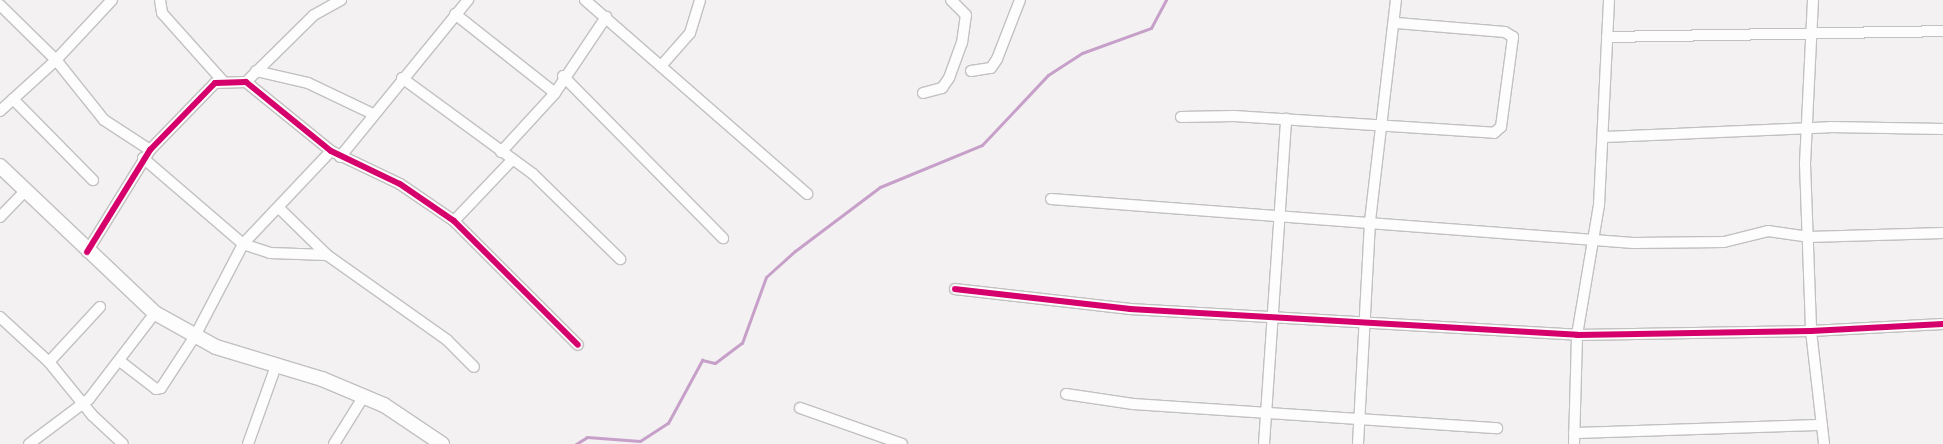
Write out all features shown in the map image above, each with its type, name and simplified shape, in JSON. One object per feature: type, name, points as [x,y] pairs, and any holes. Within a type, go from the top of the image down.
[{"type":"street","points":[[0,111],[56,60],[112,0]]},
{"type":"street","points":[[160,0],[162,13],[222,80],[246,82],[336,154],[400,184],[454,221],[578,344]]},
{"type":"street","points":[[246,82],[314,14],[341,0]]},
{"type":"street","points":[[121,362],[158,389],[195,336],[243,244],[336,154],[374,114],[468,0]]},
{"type":"street","points":[[585,0],[807,194]]},
{"type":"street","points":[[661,66],[690,33],[700,0]]},
{"type":"street","points":[[923,93],[942,88],[949,78],[962,43],[966,15],[951,0]]},
{"type":"street","points":[[971,71],[991,68],[997,59],[1020,0]]},
{"type":"street","points":[[1358,444],[1361,420],[1363,322],[1370,221],[1379,128],[1396,23],[1396,0]]},
{"type":"street","points":[[1609,0],[1605,137],[1593,240],[1577,335],[1574,439],[1820,425]]},
{"type":"street","points":[[1813,0],[1806,128],[1812,331],[1820,425],[1824,444]]},
{"type":"street","points":[[0,5],[56,60],[104,120],[146,154],[243,244],[270,253],[327,255]]},
{"type":"street","points":[[455,14],[555,93]]},
{"type":"street","points":[[501,152],[555,93],[563,76],[606,17]]},
{"type":"street","points":[[1180,117],[1286,118],[1379,128],[1494,133],[1504,119],[1513,37],[1506,32],[1396,23]]},
{"type":"street","points":[[1607,37],[1943,31]]},
{"type":"street","points":[[256,71],[308,83],[374,114]]},
{"type":"street","points":[[563,76],[723,238]]},
{"type":"street","points":[[402,78],[553,192],[620,259]]},
{"type":"street","points":[[88,252],[146,154],[222,80]]},
{"type":"street","points":[[13,99],[93,180]]},
{"type":"street","points":[[1264,444],[1271,315],[1286,118]]},
{"type":"street","points":[[1605,137],[1806,128],[1943,129]]},
{"type":"street","points":[[454,221],[512,160]]},
{"type":"street","points":[[0,166],[88,252],[156,313],[195,336],[364,396],[404,416],[442,444]]},
{"type":"street","points":[[0,217],[26,191]]},
{"type":"street","points":[[1051,198],[1278,216],[1370,221],[1593,240],[1715,243],[1768,231],[1809,237],[1943,233]]},
{"type":"street","points":[[280,209],[327,255],[447,340],[474,367]]},
{"type":"street","points":[[955,289],[1089,305],[1577,335],[1812,331],[1943,324]]},
{"type":"street","points":[[49,362],[100,307]]},
{"type":"street","points":[[29,444],[84,404],[121,362],[156,313]]},
{"type":"street","points":[[0,317],[49,362],[84,404],[123,444]]},
{"type":"street","points":[[248,444],[276,366]]},
{"type":"street","points":[[1066,394],[1133,404],[1497,428]]},
{"type":"street","points":[[334,444],[364,396]]},
{"type":"street","points":[[800,408],[902,444]]},
{"type":"waterway","points":[[576,444],[587,437],[640,441],[668,423],[702,360],[715,363],[742,343],[766,277],[795,251],[880,187],[982,145],[1048,75],[1082,53],[1151,28],[1166,0]]},
{"type":"cycle path","points":[[87,252],[150,150],[215,83],[246,82],[331,151],[400,184],[454,221],[578,345]]},
{"type":"cycle path","points":[[955,289],[1130,309],[1577,335],[1811,331],[1943,324]]}]
